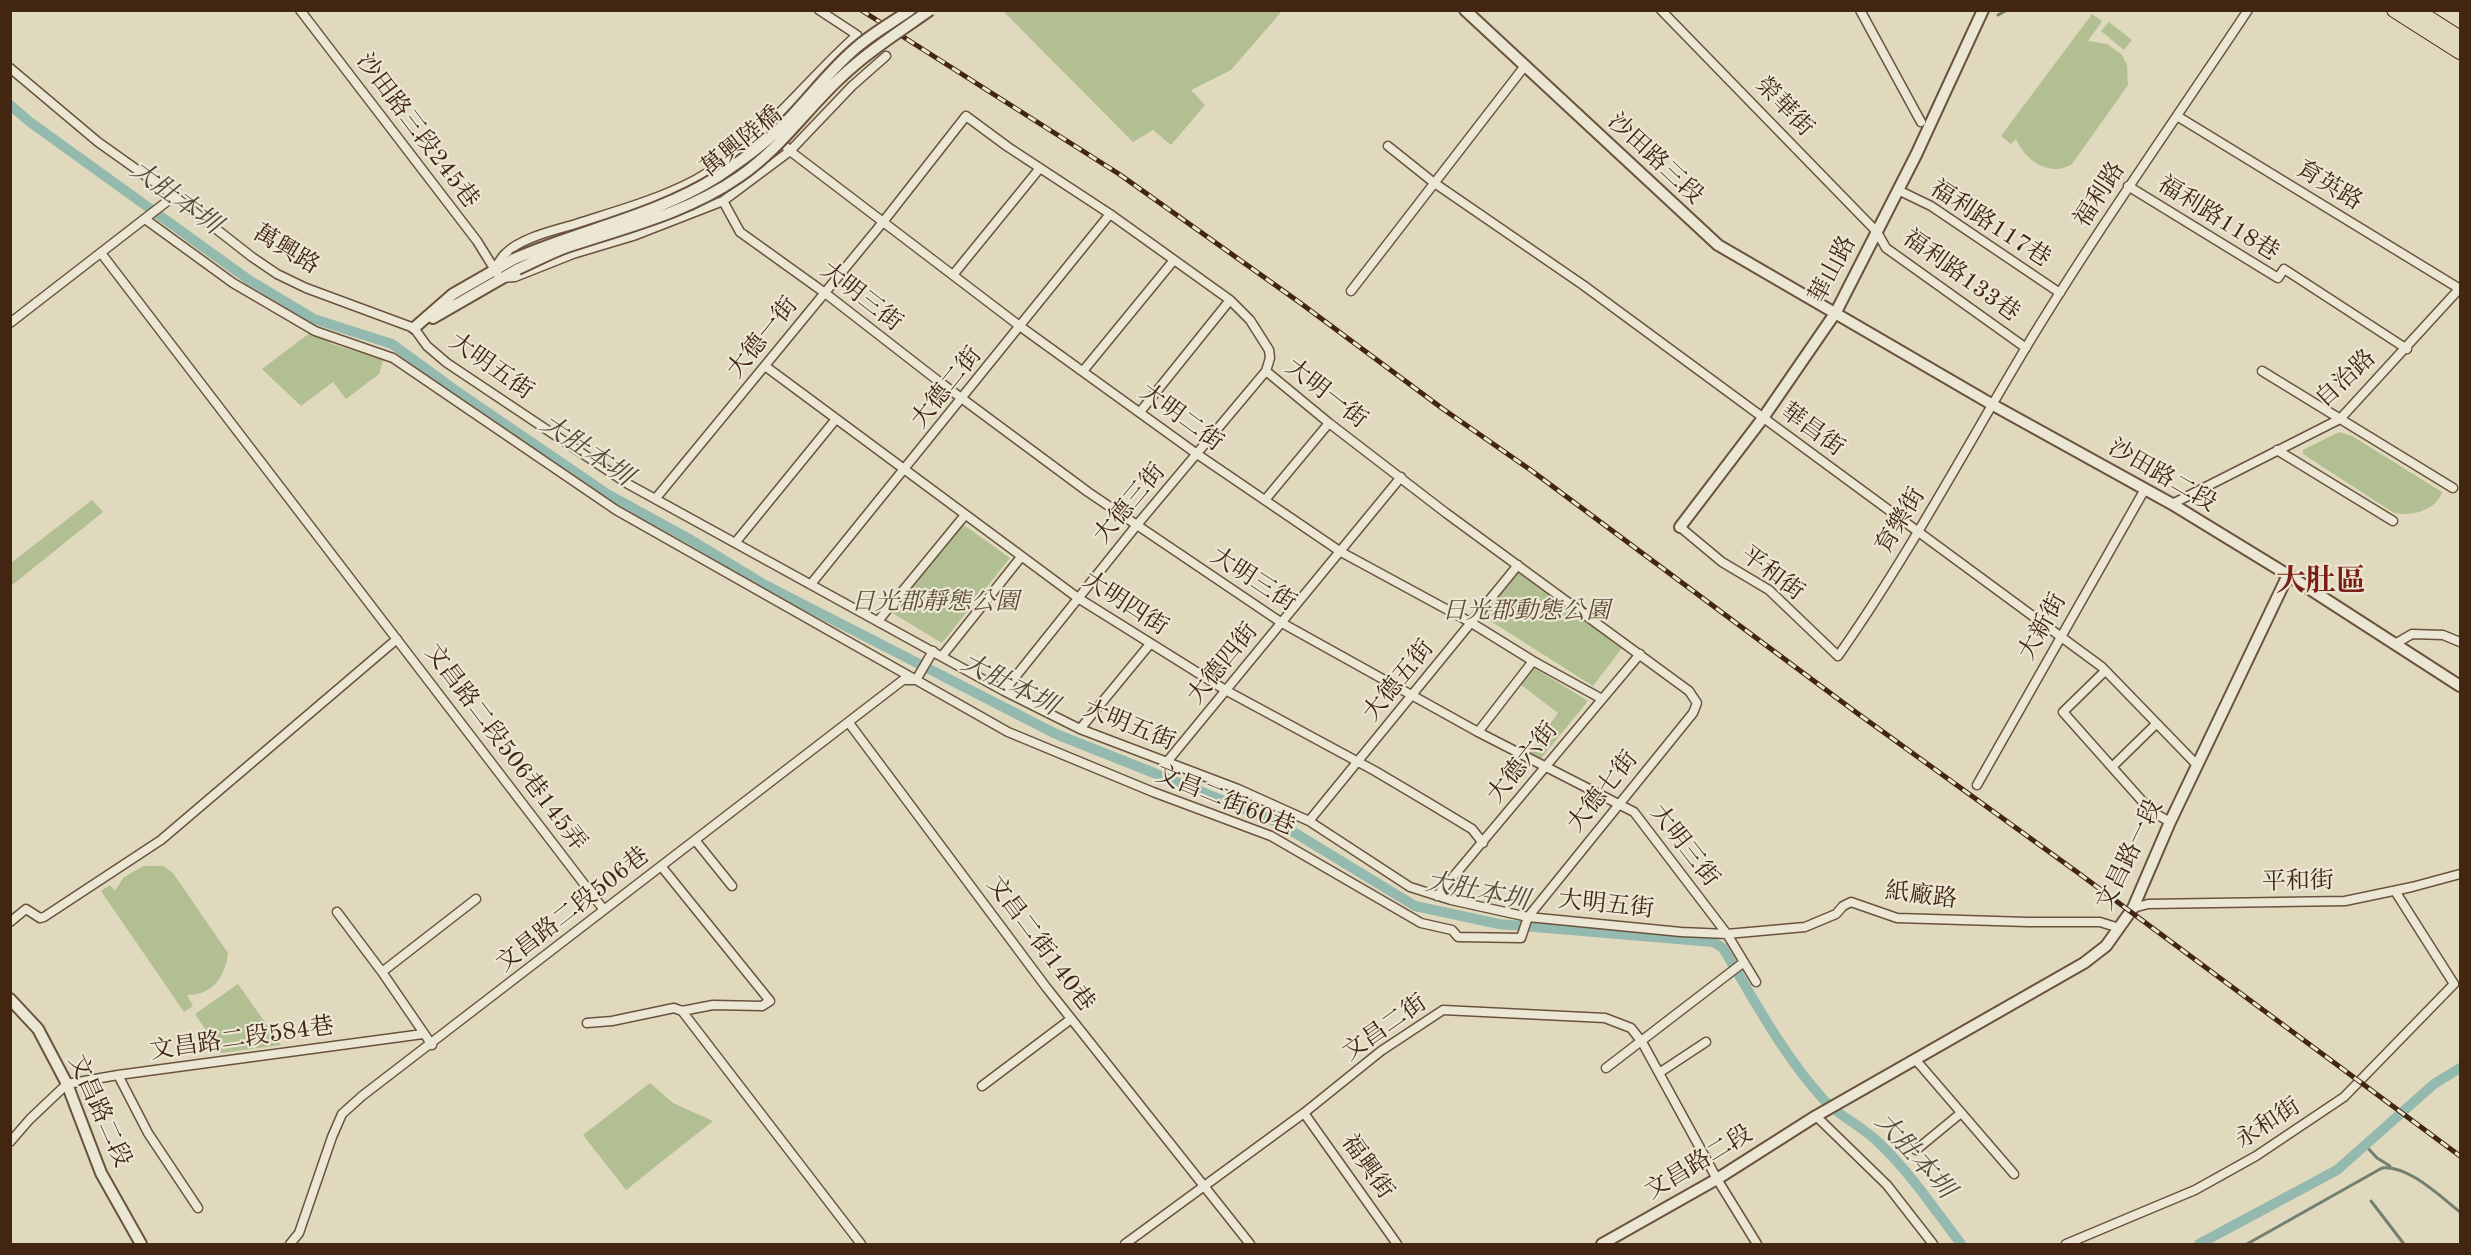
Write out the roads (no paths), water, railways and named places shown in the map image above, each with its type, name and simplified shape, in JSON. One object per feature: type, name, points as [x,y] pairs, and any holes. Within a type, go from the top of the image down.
[{"type":"main road","points":[[2394,10],[2460,52]]},
{"type":"main road","points":[[2416,10],[2460,38]]},
{"type":"street","name":"沙田路三段245巷","points":[[300,10],[477,241],[497,273]]},
{"type":"street","points":[[497,273],[506,253],[536,236],[656,199],[696,180],[723,163],[767,127],[827,62],[857,35],[819,10]]},
{"type":"street","name":"萬興陸橋","points":[[516,264],[572,235],[672,200],[711,181],[764,144],[858,46],[910,10]]},
{"type":"street","name":"萬興陸橋","points":[[516,264],[636,227],[705,199],[741,176],[788,136],[837,81],[865,55],[930,10]]},
{"type":"street","name":"沙田路三段","points":[[1465,10],[1718,245],[1836,312]]},
{"type":"street","name":"榮華街","points":[[1661,10],[1877,232]]},
{"type":"street","points":[[1860,10],[1921,122]]},
{"type":"street","name":"華山路","points":[[1680,527],[1763,418],[1836,312],[1898,190],[1983,10]]},
{"type":"street","name":"福利路","points":[[1993,405],[2026,348],[2128,186],[2248,10]]},
{"type":"street","points":[[497,273],[515,277],[573,254],[633,236],[723,201],[790,151],[852,86],[886,56]]},
{"type":"street","points":[[827,62],[852,86]]},
{"type":"street","points":[[1351,291],[1524,67]]},
{"type":"street","name":"萬興路","points":[[10,68],[98,142],[278,274],[306,288],[414,328]]},
{"type":"street","name":"大明一街","points":[[966,116],[1110,214],[1230,300],[1250,320],[1269,350],[1270,358],[1266,371],[1329,423],[1689,691]]},
{"type":"street","name":"大德一街","points":[[656,498],[883,222],[966,116]]},
{"type":"street","name":"育英路","points":[[2177,116],[2460,288]]},
{"type":"street","name":"大明二街","points":[[767,127],[790,151],[1021,327],[1265,501],[1341,552],[1470,622],[1533,661],[1602,699]]},
{"type":"street","name":"華昌街","points":[[1388,146],[1433,183],[1583,285],[2105,672],[2197,765]]},
{"type":"street","points":[[953,275],[1040,168]]},
{"type":"street","name":"福利路118巷","points":[[2128,186],[2278,278],[2284,269],[2407,349]]},
{"type":"street","name":"福利路117巷","points":[[1898,190],[1931,206],[2060,293]]},
{"type":"street","points":[[10,323],[174,196]]},
{"type":"street","name":"大明三街","points":[[723,201],[740,232],[1136,526],[1282,623],[1478,732],[1635,812],[1726,934],[1756,982]]},
{"type":"street","name":"大德二街","points":[[811,584],[963,399],[1110,214]]},
{"type":"street","name":"文昌二街60巷","points":[[145,219],[233,283],[315,331],[393,358],[616,510],[1008,732],[1153,792],[1272,836],[1421,923],[1452,930],[1458,937],[1521,938]]},
{"type":"street","name":"福利路133巷","points":[[1877,232],[1886,248],[2026,348]]},
{"type":"street","name":"文昌路二段506巷145弄","points":[[101,253],[254,456],[604,910]]},
{"type":"street","points":[[1083,371],[1174,260]]},
{"type":"street","points":[[414,328],[453,294],[516,264]]},
{"type":"street","name":"自治路","points":[[2172,504],[2340,419],[2407,349],[2460,288]]},
{"type":"street","points":[[1140,412],[1230,300]]},
{"type":"street","name":"沙田路二段","points":[[1836,312],[1993,405],[2172,504],[2396,644],[2459,688]]},
{"type":"street","name":"大明五街","points":[[414,328],[427,346],[447,363],[627,484],[1004,691],[1080,729],[1238,789],[1309,821],[1410,887],[1437,896],[1528,917],[1681,932],[1726,934]]},
{"type":"street","name":"大明四街","points":[[765,366],[1078,598],[1227,691],[1375,771],[1472,829],[1483,843]]},
{"type":"street","points":[[2262,370],[2453,488]]},
{"type":"street","name":"大德三街","points":[[1004,691],[1136,526],[1266,371]]},
{"type":"street","name":"育樂街","points":[[1838,656],[1864,618],[1993,405]]},
{"type":"street","points":[[735,543],[836,419]]},
{"type":"street","points":[[1265,501],[1329,423]]},
{"type":"street","points":[[2277,450],[2393,521]]},
{"type":"street","name":"大德四街","points":[[1166,763],[1401,477]]},
{"type":"street","name":"大新街","points":[[1977,785],[2145,489]]},
{"type":"street","points":[[878,621],[965,515]]},
{"type":"street","name":"平和街","points":[[1680,527],[1722,562],[1769,590],[1838,656]]},
{"type":"street","points":[[942,656],[1021,557]]},
{"type":"street","name":"大德五街","points":[[1309,821],[1518,565]]},
{"type":"street","name":"文昌路一段","points":[[1816,1116],[2084,963],[2106,946],[2133,908],[2170,822],[2288,575]]},
{"type":"street","points":[[2396,644],[2412,634],[2443,635],[2460,642]]},
{"type":"street","points":[[10,922],[26,909],[40,918],[44,917],[161,840],[397,639]]},
{"type":"street","points":[[1080,729],[1150,644]]},
{"type":"street","points":[[916,680],[933,651]]},
{"type":"street","name":"大德六街","points":[[1437,896],[1640,654]]},
{"type":"street","points":[[1478,732],[1533,661]]},
{"type":"street","points":[[2105,672],[2063,712],[2151,811],[2170,822]]},
{"type":"street","name":"文昌路二段506巷","points":[[290,1245],[299,1233],[342,1114],[903,680],[916,680]]},
{"type":"street","name":"大德七街","points":[[1521,938],[1528,917],[1693,713],[1697,703],[1689,691]]},
{"type":"street","name":"文昌二街140巷","points":[[849,723],[1071,1019],[1250,1245]]},
{"type":"street","points":[[2112,767],[2156,724]]},
{"type":"street","points":[[695,840],[732,886]]},
{"type":"street","points":[[587,1023],[612,1021],[674,1008],[682,1011],[713,1005],[762,1006],[770,1001],[661,866]]},
{"type":"street","name":"平和街","points":[[2133,908],[2148,904],[2345,901],[2460,874]]},
{"type":"street","name":"永和街","points":[[2066,1245],[2195,1190],[2256,1156],[2334,1104],[2344,1097],[2454,984],[2395,891]]},
{"type":"street","points":[[382,972],[476,899]]},
{"type":"street","name":"紙廠路","points":[[1726,934],[1804,927],[1836,914],[1843,906],[1851,902],[1897,918],[2100,922],[2119,928]]},
{"type":"street","points":[[337,912],[432,1045]]},
{"type":"street","points":[[1606,1068],[1744,962]]},
{"type":"street","name":"文昌路二段","points":[[10,999],[38,1029],[67,1084],[101,1173],[141,1245]]},
{"type":"street","name":"文昌二街","points":[[1125,1245],[1304,1113],[1381,1051],[1443,1010],[1605,1018],[1631,1028],[1642,1042],[1717,1179],[1757,1245]]},
{"type":"street","points":[[682,1011],[861,1245]]},
{"type":"street","points":[[982,1086],[1071,1019]]},
{"type":"street","name":"文昌路二段584巷","points":[[67,1084],[118,1075],[423,1034]]},
{"type":"street","points":[[1659,1073],[1706,1042]]},
{"type":"street","points":[[1915,1059],[2014,1174]]},
{"type":"street","points":[[118,1075],[148,1133],[198,1208]]},
{"type":"street","points":[[10,1142],[30,1119],[67,1084]]},
{"type":"street","name":"福興街","points":[[1304,1113],[1397,1245]]},
{"type":"street","points":[[1916,1150],[1961,1113]]},
{"type":"street","points":[[1816,1116],[1887,1185],[1933,1245]]},
{"type":"street","name":"文昌路二段","points":[[1602,1245],[1717,1179],[1816,1116]]},
{"type":"waterway","points":[[1998,15],[2007,10]]},
{"type":"waterway","name":"大肚本圳","points":[[10,105],[30,122],[249,280],[314,319],[392,344],[607,494],[691,540],[765,585],[1056,734],[1277,822],[1415,906],[1499,924],[1713,942],[1723,948],[1770,1027],[1809,1083],[1830,1106],[1872,1136],[1890,1154],[1961,1244]]},
{"type":"waterway","points":[[2199,1244],[2337,1170],[2434,1084],[2460,1068]]},
{"type":"waterway","points":[[2366,1146],[2377,1158],[2390,1166]]},
{"type":"waterway","name":"大肚本圳","points":[[2247,1244],[2382,1168],[2392,1168],[2413,1176],[2460,1212]]},
{"type":"waterway","points":[[2371,1201],[2404,1244]]},
{"type":"railway","points":[[861,10],[1119,174],[1299,302],[1443,409],[1532,471],[2460,1156]]},
{"type":"district","name":"大肚區","points":[[2321,582]]},
{"type":"park label","name":"日光郡靜態公園","points":[[935,603]]},
{"type":"park label","name":"日光郡動態公園","points":[[1526,612]]}]
